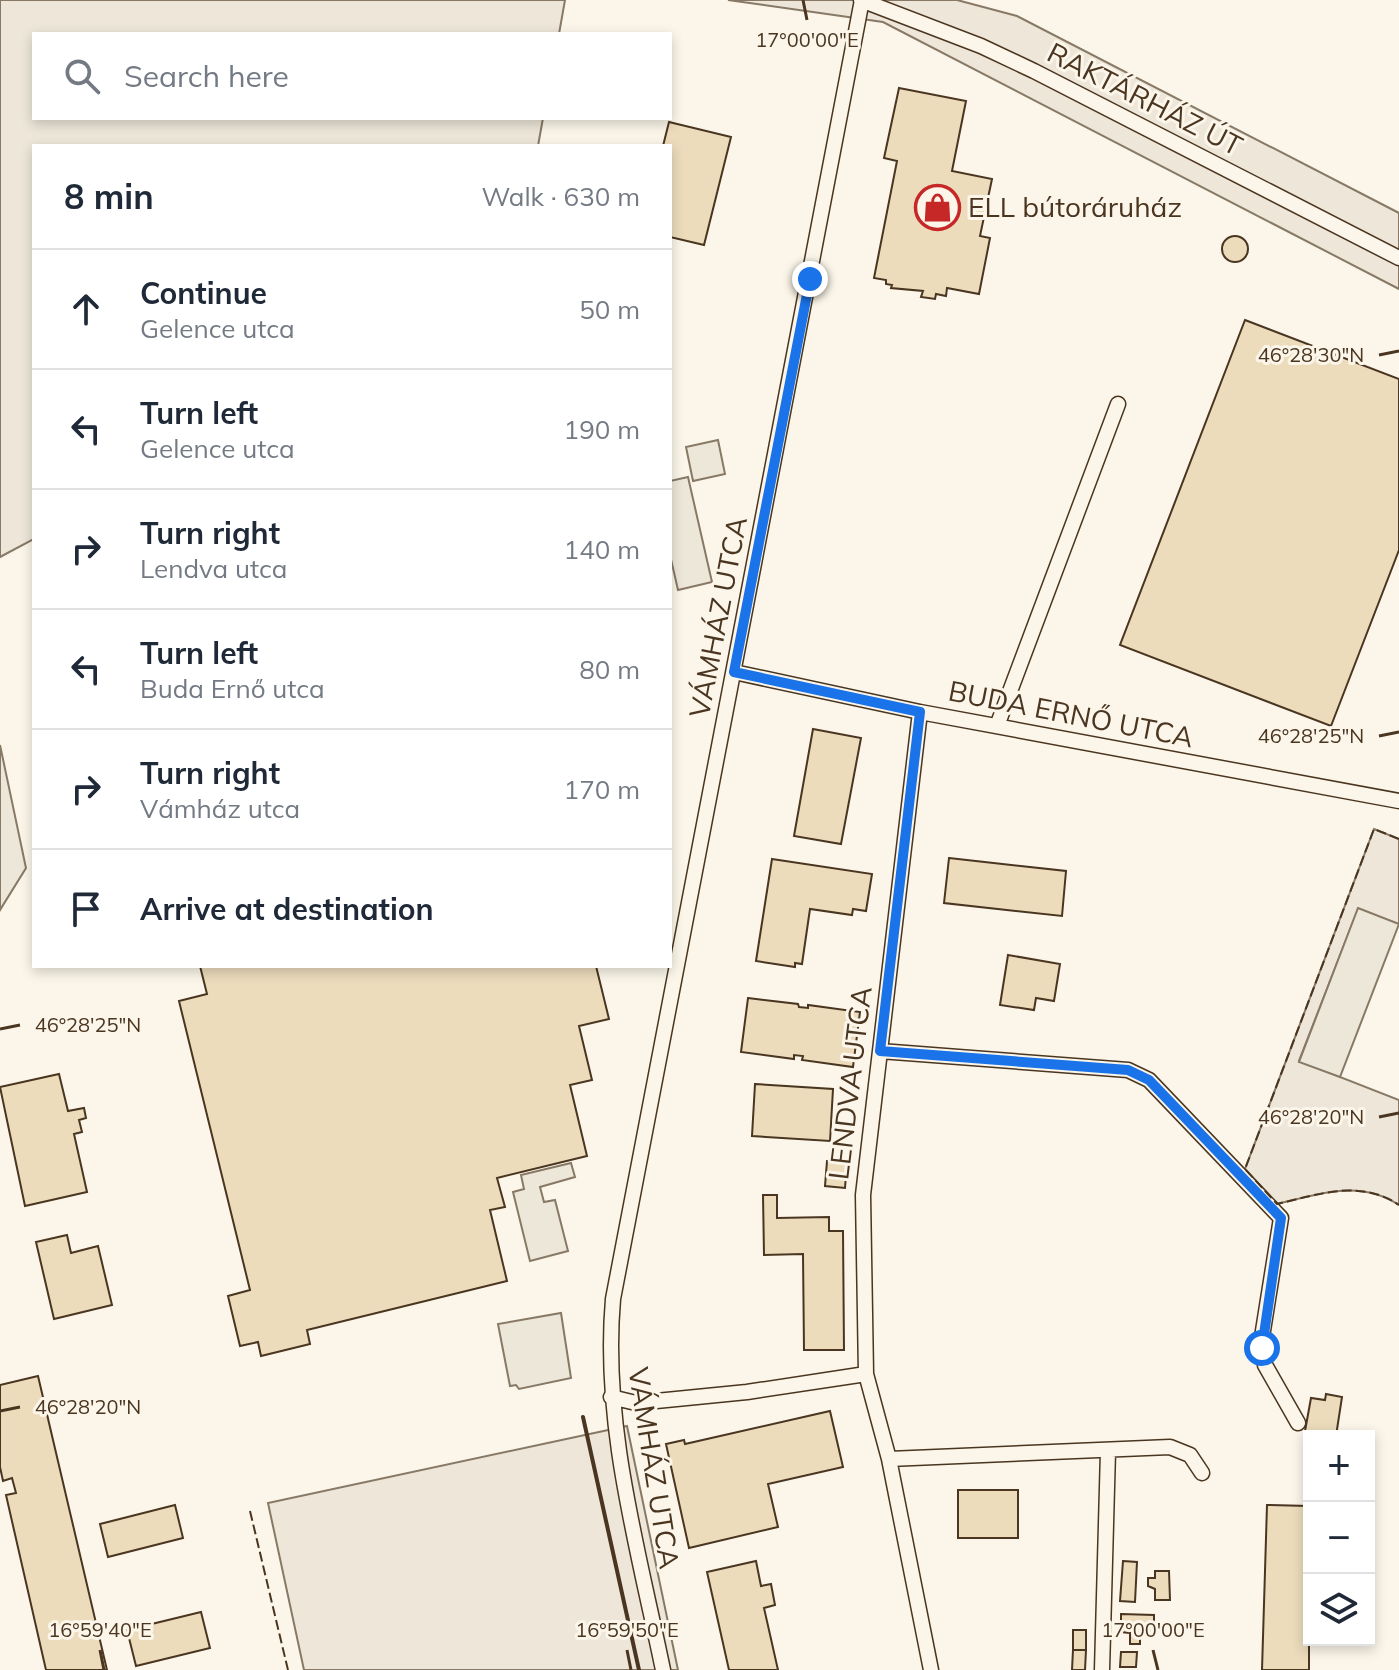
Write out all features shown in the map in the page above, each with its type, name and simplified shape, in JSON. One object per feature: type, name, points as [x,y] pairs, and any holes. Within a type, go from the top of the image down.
[{"type":"street","name":"RAKTÁRHÁZ ÚT","points":[[862,0],[916,19],[1007,58],[1399,258]]},
{"type":"street","name":"VÁMHÁZ UTCA","points":[[663,1670],[630,1513],[611,1397],[613,1299],[862,0]]},
{"type":"street","points":[[997,726],[1118,404]]},
{"type":"street","name":"BUDA ERNŐ UTCA","points":[[734,672],[920,712],[1399,801]]},
{"type":"street","name":"LENDVA UTCA","points":[[920,712],[863,1195],[866,1374],[889,1459],[931,1670]]},
{"type":"street","points":[[880,1051],[1128,1070],[1149,1080],[1281,1218],[1262,1337],[1262,1356],[1298,1423]]},
{"type":"street","points":[[611,1397],[636,1403],[651,1402],[747,1392],[866,1374]]},
{"type":"street","points":[[889,1459],[1170,1447],[1190,1455],[1202,1473]]},
{"type":"street","points":[[1102,1670],[1108,1451]]},
{"type":"shaded area","points":[[0,0],[565,0],[559,32],[32,32],[32,120],[543,120],[538,144],[32,144],[32,540],[0,557]]},
{"type":"shaded area","points":[[728,0],[957,0],[1017,16],[1399,213],[1399,289],[883,22]]},
{"type":"shaded area","points":[[718,440],[725,474],[693,481],[686,447]]},
{"type":"shaded area","points":[[688,477],[712,582],[678,590],[672,564],[672,481]]},
{"type":"shaded area","points":[[0,745],[26,868],[0,910]]},
{"type":"shaded area","points":[[1374,829],[1399,839],[1399,924],[1358,909],[1299,1061],[1399,1100],[1399,1205],[1369,1192],[1354,1191],[1324,1193],[1277,1204],[1245,1169]]},
{"type":"shaded area","points":[[1358,908],[1399,924],[1340,1077],[1299,1062]]},
{"type":"shaded area","points":[[571,1163],[575,1177],[540,1187],[544,1202],[555,1200],[568,1251],[530,1261],[513,1192],[524,1189],[521,1175]]},
{"type":"shaded area","points":[[561,1313],[571,1378],[519,1389],[516,1385],[510,1386],[498,1324]]},
{"type":"shaded area","points":[[627,1426],[678,1670],[304,1670],[268,1503]]},
{"type":"building","name":"ELL bútoráruház","points":[[899,88],[966,101],[952,171],[992,179],[980,236],[990,238],[979,294],[947,288],[946,296],[936,294],[935,299],[921,297],[923,291],[891,288],[892,285],[886,284],[886,280],[874,278],[897,161],[884,158]]},
{"type":"building","points":[[669,122],[731,137],[704,245],[672,237],[672,144],[664,144]]},
{"type":"building","points":[[1235,236],[1244,240],[1248,249],[1244,258],[1235,262],[1226,258],[1222,249],[1226,240]]},
{"type":"building","points":[[1245,320],[1399,379],[1399,550],[1331,726],[1120,645]]},
{"type":"building","points":[[813,729],[861,738],[841,844],[794,836]]},
{"type":"building","points":[[949,858],[1066,871],[1062,916],[944,903]]},
{"type":"building","points":[[772,859],[872,874],[866,911],[853,909],[852,915],[810,909],[802,964],[795,963],[795,967],[756,961]]},
{"type":"building","points":[[1008,955],[1060,964],[1054,1001],[1036,998],[1034,1010],[1000,1005]]},
{"type":"building","points":[[200,968],[596,968],[609,1019],[579,1026],[592,1080],[570,1085],[587,1156],[497,1178],[505,1207],[490,1210],[507,1281],[307,1330],[310,1344],[261,1356],[258,1342],[240,1346],[228,1296],[250,1290],[179,1001],[207,994]]},
{"type":"building","points":[[748,998],[798,1004],[799,1007],[808,1008],[808,1005],[860,1012],[853,1067],[802,1060],[803,1056],[794,1055],[794,1059],[741,1052]]},
{"type":"building","points":[[59,1074],[68,1111],[84,1108],[86,1118],[79,1120],[82,1132],[74,1134],[87,1192],[25,1206],[0,1087]]},
{"type":"building","points":[[755,1084],[833,1089],[830,1141],[752,1136]]},
{"type":"building","points":[[827,1161],[847,1163],[845,1188],[825,1186]]},
{"type":"building","points":[[763,1195],[777,1195],[777,1218],[829,1217],[829,1231],[843,1231],[844,1350],[804,1350],[803,1254],[764,1255]]},
{"type":"building","points":[[67,1235],[71,1253],[98,1246],[112,1305],[54,1319],[36,1242]]},
{"type":"building","points":[[38,1376],[107,1670],[46,1670],[6,1495],[16,1493],[12,1478],[3,1481],[0,1467],[0,1385]]},
{"type":"building","points":[[1326,1394],[1342,1397],[1337,1430],[1305,1430],[1311,1398],[1325,1400]]},
{"type":"building","points":[[830,1411],[843,1467],[768,1484],[778,1527],[689,1548],[666,1444],[684,1440],[685,1444]]},
{"type":"building","points":[[958,1490],[1018,1490],[1018,1538],[958,1538]]},
{"type":"building","points":[[175,1505],[183,1538],[108,1557],[100,1524]]},
{"type":"building","points":[[1267,1505],[1303,1506],[1303,1646],[1309,1646],[1309,1670],[1262,1670]]},
{"type":"building","points":[[756,1561],[761,1586],[771,1584],[775,1605],[764,1608],[778,1670],[729,1670],[707,1572]]},
{"type":"building","points":[[1123,1561],[1137,1562],[1135,1602],[1120,1601]]},
{"type":"building","points":[[1155,1571],[1169,1571],[1170,1600],[1155,1600],[1155,1589],[1148,1586],[1148,1578],[1155,1578]]},
{"type":"building","points":[[201,1612],[210,1648],[136,1666],[127,1630]]},
{"type":"building","points":[[1121,1614],[1154,1615],[1154,1635],[1140,1634],[1140,1644],[1130,1644],[1130,1633],[1121,1632]]},
{"type":"building","points":[[1073,1630],[1086,1630],[1086,1650],[1073,1650]]},
{"type":"building","points":[[1073,1650],[1086,1650],[1085,1670],[1072,1670]]},
{"type":"building","points":[[1121,1652],[1137,1652],[1136,1667],[1120,1667]]},
{"type":"fence","points":[[1399,839],[1374,829],[1245,1169],[1277,1204],[1324,1193],[1355,1191],[1370,1192],[1399,1205]]},
{"type":"fence","points":[[250,1511],[288,1670]]},
{"type":"wall","points":[[583,1417],[639,1670]]},
{"type":"place","name":"ELL bútoráruház","points":[[937,207]]},
{"type":"route","points":[[810,279],[734,672],[920,712],[880,1051],[1128,1070],[1144,1076],[1281,1218],[1262,1348]]}]
